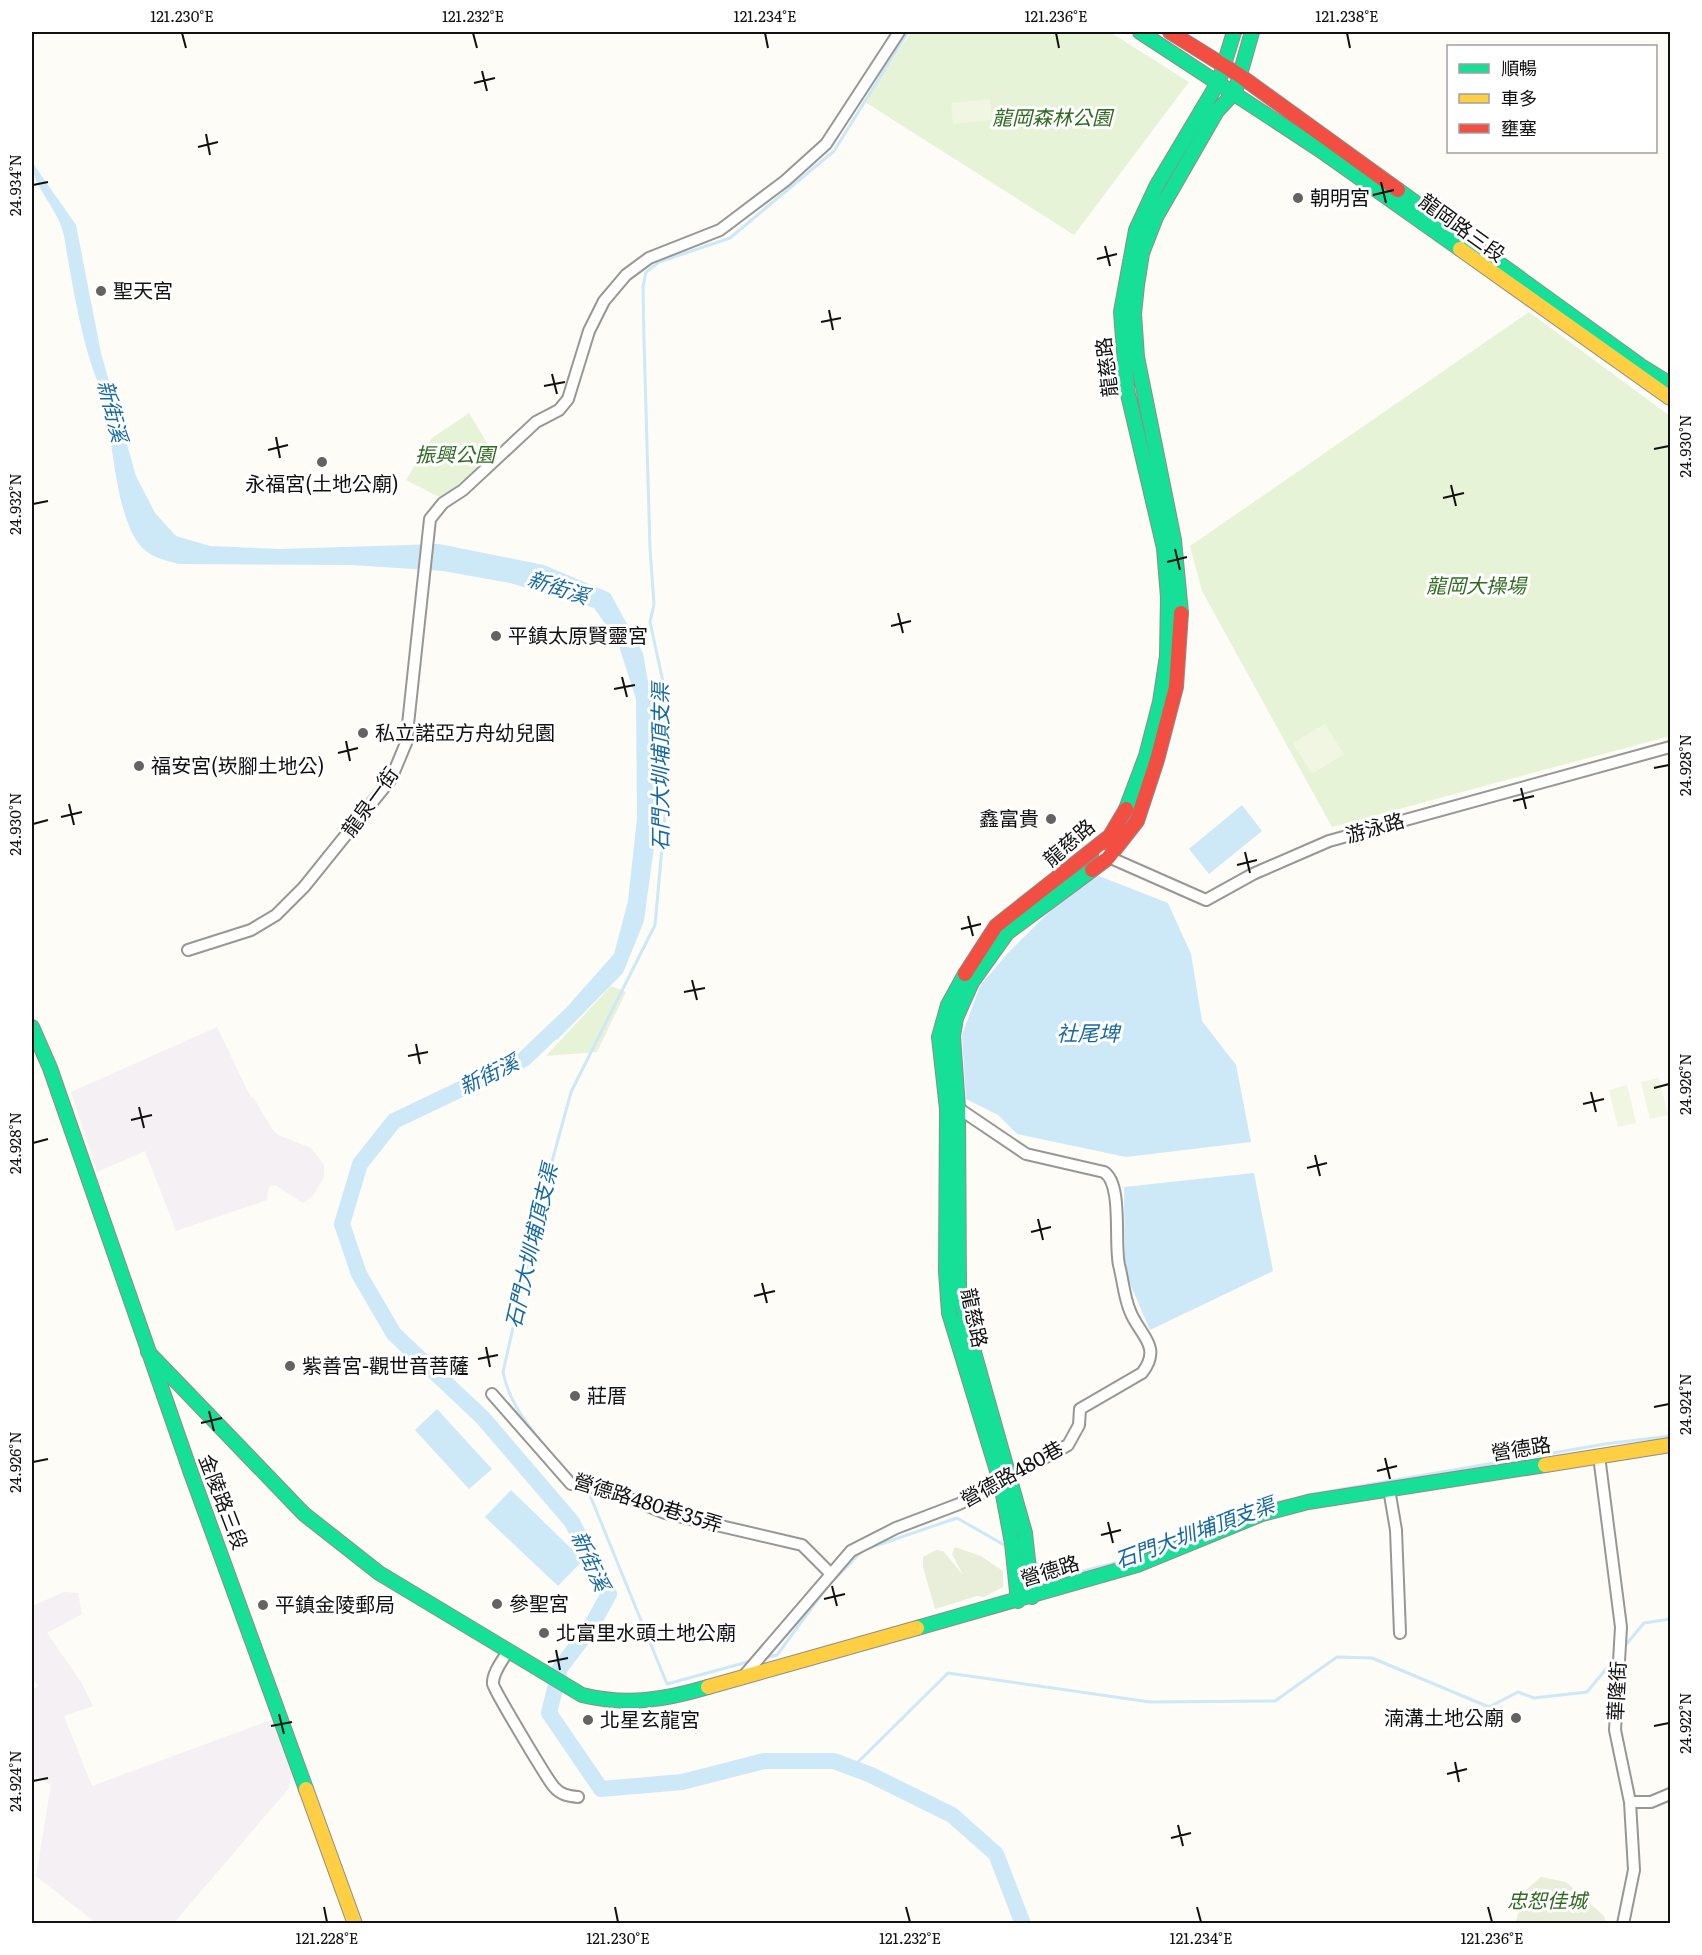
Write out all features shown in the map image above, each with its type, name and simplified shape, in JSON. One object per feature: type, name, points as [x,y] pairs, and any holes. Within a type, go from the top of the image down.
[{"type":"street","name":"龍泉一街","points":[[188,950],[251,930],[276,915],[304,887],[391,779],[406,743],[430,519],[443,503],[463,490],[536,422],[559,410],[568,399],[590,331],[604,301],[626,275],[649,258],[720,230],[784,181],[831,136],[899,32]]},
{"type":"street","name":"龍岡路三段","points":[[1140,32],[1235,92],[1671,398]]},
{"type":"street","name":"龍岡路三段","points":[[1170,32],[1224,64],[1641,366],[1671,384]]},
{"type":"street","name":"龍慈路","points":[[1152,758],[1167,656],[1168,597],[1164,548],[1127,390],[1122,350],[1121,312],[1136,230],[1157,186],[1219,81],[1234,32]]},
{"type":"street","name":"龍慈路","points":[[1032,1597],[1025,1533],[949,1312],[946,1261],[952,1108],[939,1037],[948,1005],[968,967],[996,926],[1102,854],[1152,758],[1176,687],[1182,602],[1174,540],[1137,357],[1134,314],[1137,285],[1142,253],[1168,192],[1217,111],[1235,92],[1252,32]]},
{"type":"street","name":"游泳路","points":[[1102,854],[1206,900],[1253,874],[1329,841],[1671,747]]},
{"type":"street","name":"金陵路三段","points":[[32,1027],[50,1068],[148,1352],[355,1923]]},
{"type":"street","name":"營德路480巷","points":[[742,1678],[851,1551],[896,1528],[959,1504],[1068,1445],[1079,1425],[1080,1409],[1142,1373],[1149,1364],[1151,1352],[1129,1311],[1118,1260],[1115,1188],[1110,1176],[1104,1172],[1026,1154],[952,1108]]},
{"type":"street","name":"營德路","points":[[148,1352],[304,1514],[379,1573],[582,1695],[615,1703],[638,1704],[742,1678],[1032,1597],[1137,1565],[1262,1514],[1308,1502],[1671,1445]]},
{"type":"street","name":"營德路480巷35弄","points":[[492,1394],[571,1484],[603,1488],[665,1513],[802,1545],[830,1573]]},
{"type":"street","name":"華隆街","points":[[1599,1456],[1621,1627],[1615,1730],[1630,1802],[1634,1870],[1623,1923]]},
{"type":"street","name":"龍慈路","points":[[1006,1480],[1018,1601]]},
{"type":"street","points":[[1389,1490],[1396,1530],[1400,1633]]},
{"type":"street","points":[[508,1650],[494,1676],[494,1688],[525,1737],[539,1767],[555,1788],[565,1796],[578,1797]]},
{"type":"street","points":[[1630,1802],[1651,1802],[1671,1794]]},
{"type":"shaded area","points":[[217,1027],[251,1098],[253,1097],[272,1129],[278,1135],[311,1148],[324,1165],[324,1177],[313,1196],[303,1203],[275,1185],[269,1187],[267,1200],[176,1231],[145,1151],[97,1172],[71,1092]]},
{"type":"shaded area","points":[[64,1592],[78,1593],[82,1614],[47,1633],[81,1682],[93,1706],[64,1716],[92,1786],[276,1718],[292,1768],[289,1788],[174,1923],[96,1923],[36,1876],[51,1785],[32,1776],[32,1690],[38,1686],[32,1676],[32,1606]]},
{"type":"green space","name":"龍岡森林公園","points":[[911,32],[1110,32],[1189,82],[1074,235],[865,102]]},
{"type":"green space","points":[[990,99],[992,120],[953,124],[951,103]]},
{"type":"green space","name":"龍岡大操場","points":[[1529,312],[1670,416],[1670,736],[1332,827],[1202,591],[1190,546]]},
{"type":"green space","name":"振興公園","points":[[469,413],[493,453],[492,460],[441,498],[406,480],[432,438]]},
{"type":"green space","points":[[1325,724],[1344,754],[1312,774],[1293,743]]},
{"type":"green space","points":[[611,986],[626,992],[597,1052],[546,1056]]},
{"type":"green space","points":[[1659,1078],[1668,1115],[1650,1119],[1641,1082]]},
{"type":"green space","points":[[1627,1085],[1636,1123],[1618,1127],[1609,1090]]},
{"type":"green space","points":[[955,1547],[981,1556],[1003,1571],[1003,1587],[984,1597],[977,1596],[935,1609],[923,1567],[923,1557],[936,1550],[943,1551],[963,1575],[952,1554]]},
{"type":"green space","name":"忠恕佳城","points":[[1541,1877],[1566,1882],[1604,1916],[1606,1923],[1515,1923],[1527,1889]]},
{"type":"water","name":"新街溪","points":[[32,162],[76,225],[101,353],[136,476],[155,513],[176,536],[210,546],[280,549],[439,544],[544,565],[610,593],[643,653],[656,728],[659,809],[644,921],[623,973],[557,1040],[550,1026],[614,954],[628,901],[637,818],[636,699],[617,640],[594,608],[510,583],[443,571],[352,565],[179,564],[147,552],[139,544],[126,516],[117,481],[106,412],[87,352],[64,236],[57,217],[36,180]]},
{"type":"water","points":[[1242,805],[1262,831],[1209,874],[1189,849]]},
{"type":"water","name":"社尾埤","points":[[1099,876],[1168,903],[1191,954],[1202,1021],[1236,1065],[1251,1142],[1126,1157],[1017,1134],[998,1115],[966,1099],[962,1035],[980,986],[1007,954],[1071,890]]},
{"type":"water","points":[[1254,1173],[1273,1271],[1150,1330],[1125,1272],[1124,1187]]},
{"type":"water","points":[[437,1409],[492,1469],[469,1489],[415,1430]]},
{"type":"water","points":[[511,1490],[583,1560],[558,1586],[485,1517]]},
{"type":"waterway","name":"石門大圳埔頂支渠","points":[[546,1448],[514,1403],[503,1372],[544,1191],[571,1092],[655,925],[665,815],[663,682],[650,622],[654,604],[650,549],[644,340],[643,287],[646,272],[659,262],[730,238],[834,151],[908,32]]},
{"type":"waterway","name":"新街溪","points":[[568,1017],[524,1059],[394,1121],[360,1164],[342,1224],[359,1274],[394,1334],[483,1418],[572,1522],[609,1594],[589,1630],[560,1668],[549,1713],[601,1789],[682,1782],[764,1761],[834,1761],[871,1775],[952,1815],[996,1854],[1023,1924]]},
{"type":"waterway","name":"石門大圳埔頂支渠","points":[[1308,1495],[1605,1444],[1670,1436]]},
{"type":"waterway","name":"石門大圳埔頂支渠","points":[[566,1471],[579,1482]]},
{"type":"waterway","name":"石門大圳埔頂支渠","points":[[587,1488],[667,1684],[751,1661]]},
{"type":"waterway","name":"石門大圳埔頂支渠","points":[[1159,1548],[1242,1511],[1287,1500]]},
{"type":"waterway","name":"石門大圳埔頂支渠","points":[[764,1658],[777,1655],[827,1587],[863,1550],[957,1518],[1006,1546]]},
{"type":"waterway","name":"石門大圳埔頂支渠","points":[[1033,1561],[1059,1577],[1139,1557]]},
{"type":"waterway","name":"石門大圳埔頂支渠","points":[[1624,1647],[1644,1623],[1670,1619]]},
{"type":"waterway","name":"石門大圳埔頂支渠","points":[[852,1768],[948,1673],[1150,1702],[1275,1701],[1337,1657],[1372,1658],[1489,1707],[1518,1692],[1534,1698],[1587,1692],[1616,1657]]},
{"type":"traffic: fast","points":[[1140,32],[1320,150],[1460,249]]},
{"type":"traffic: fast","points":[[1126,809],[1146,756],[1160,702],[1167,656],[1168,597],[1164,548],[1127,390],[1121,312],[1136,230],[1157,185],[1219,81],[1234,32]]},
{"type":"traffic: fast","points":[[1181,613],[1174,540],[1137,357],[1134,314],[1137,285],[1142,253],[1156,217],[1217,111],[1235,92],[1252,32]]},
{"type":"traffic: fast","points":[[1398,190],[1641,366],[1670,384]]},
{"type":"traffic: fast","points":[[1032,1597],[1025,1533],[968,1331],[959,1288],[958,1108],[953,1036],[956,1018],[972,982],[1007,933],[1092,870]]},
{"type":"traffic: fast","points":[[965,974],[948,1005],[939,1037],[947,1109],[946,1271],[949,1313],[1001,1484],[1012,1543],[1018,1601]]},
{"type":"traffic: fast","points":[[32,1027],[50,1068],[191,1473],[306,1789]]},
{"type":"traffic: fast","points":[[148,1352],[304,1514],[379,1573],[582,1695],[630,1701],[661,1698],[708,1687]]},
{"type":"traffic: fast","points":[[917,1628],[1137,1565],[1262,1514],[1308,1502],[1545,1465]]},
{"type":"traffic: slow","points":[[1460,249],[1670,398]]},
{"type":"traffic: slow","points":[[1545,1465],[1670,1445]]},
{"type":"traffic: slow","points":[[708,1687],[917,1628]]},
{"type":"traffic: slow","points":[[306,1789],[355,1924]]},
{"type":"traffic: jam","points":[[1170,32],[1239,75],[1398,190]]},
{"type":"traffic: jam","points":[[1092,870],[1108,858],[1137,821],[1157,760],[1176,687],[1181,613]]},
{"type":"traffic: jam","points":[[965,974],[996,926],[1110,836],[1126,809]]},
{"type":"place","name":"朝明宮","points":[[1298,198]]},
{"type":"place","name":"聖天宮","points":[[101,291]]},
{"type":"place","name":"永福宮(土地公廟)","points":[[322,462]]},
{"type":"place","name":"平鎮太原賢靈宮","points":[[496,636]]},
{"type":"place","name":"私立諾亞方舟幼兒園","points":[[363,733]]},
{"type":"place","name":"福安宮(崁腳土地公)","points":[[139,766]]},
{"type":"place","name":"鑫富貴","points":[[1051,819]]},
{"type":"place","name":"紫善宮-觀世音菩薩","points":[[290,1366]]},
{"type":"place","name":"莊厝","points":[[575,1396]]},
{"type":"place","name":"參聖宮","points":[[497,1604]]},
{"type":"place","name":"平鎮金陵郵局","points":[[263,1605]]},
{"type":"place","name":"北富里水頭土地公廟","points":[[544,1633]]},
{"type":"place","name":"湳溝土地公廟","points":[[1516,1718]]},
{"type":"place","name":"北星玄龍宮","points":[[588,1720]]}]
